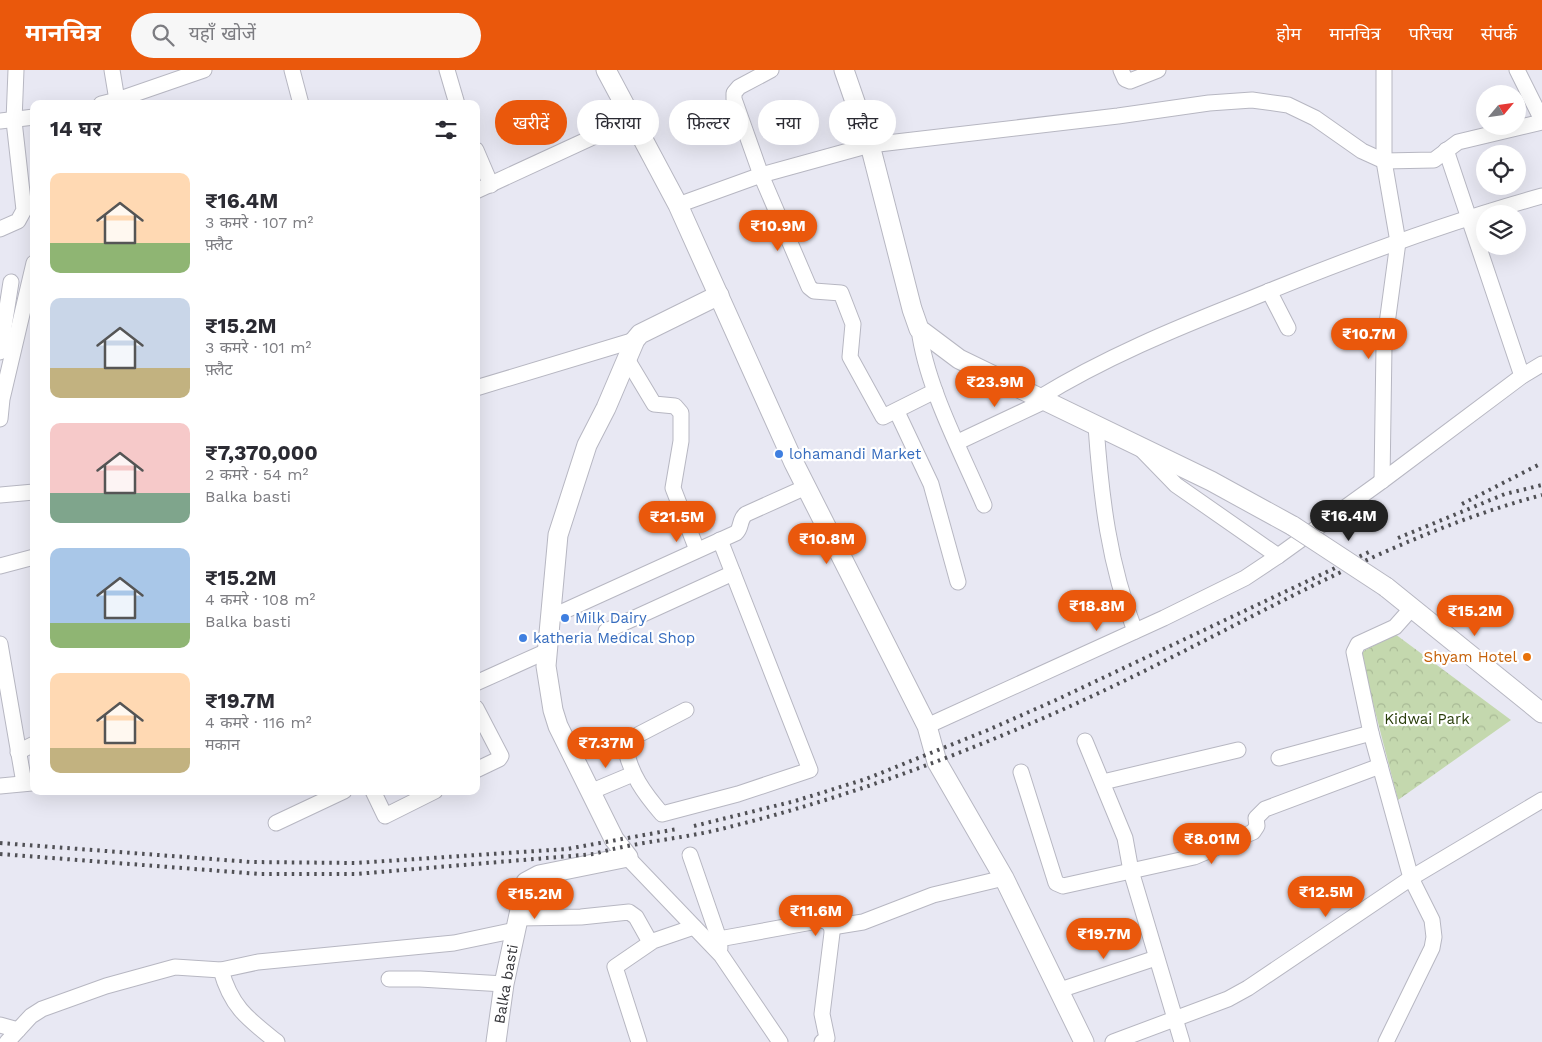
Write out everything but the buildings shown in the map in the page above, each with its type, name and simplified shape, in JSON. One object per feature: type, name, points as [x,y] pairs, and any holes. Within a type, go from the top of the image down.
[{"type":"street","points":[[0,229],[18,221],[24,210],[7,121],[16,70]]},
{"type":"street","points":[[112,70],[117,100],[204,70]]},
{"type":"street","points":[[292,70],[300,100]]},
{"type":"street","points":[[447,70],[456,100]]},
{"type":"street","points":[[606,70],[622,100]]},
{"type":"street","points":[[771,70],[739,87],[734,93],[761,175],[810,287],[814,291],[841,293],[854,324],[850,357],[882,416],[887,417],[935,391]]},
{"type":"street","points":[[844,70],[854,100]]},
{"type":"street","points":[[1121,70],[1125,79],[1130,81],[1158,70]]},
{"type":"street","points":[[1382,482],[1384,346],[1398,242],[1384,161],[1384,70]]},
{"type":"street","points":[[896,142],[1118,116],[1209,103],[1252,100],[1288,105],[1301,110],[1362,151],[1384,161],[1434,160],[1458,142],[1542,121],[1517,70]]},
{"type":"street","points":[[7,121],[30,121]]},
{"type":"street","points":[[480,189],[577,145]]},
{"type":"street","points":[[646,145],[678,205],[806,487],[927,726],[937,762],[1004,878],[1084,1042]]},
{"type":"street","points":[[678,205],[761,175],[870,145],[912,309],[919,329],[921,345],[935,391],[984,505]]},
{"type":"street","points":[[1446,150],[1522,376]]},
{"type":"street","points":[[480,159],[491,185]]},
{"type":"street","points":[[958,442],[1042,400],[1072,377],[1146,341],[1269,291],[1469,216],[1542,196]]},
{"type":"street","points":[[0,352],[5,283],[30,283],[2,399],[0,419]]},
{"type":"street","points":[[1269,291],[1288,328]]},
{"type":"street","points":[[719,295],[640,334],[635,340],[587,445],[572,486],[558,535],[546,666],[552,710],[614,839],[628,858],[721,955],[780,1042]]},
{"type":"street","points":[[919,329],[959,359],[1210,480],[1293,526],[1386,587],[1542,713]]},
{"type":"street","points":[[480,387],[635,340]]},
{"type":"street","points":[[627,359],[654,404],[674,406],[681,413],[681,442],[673,488],[698,550]]},
{"type":"street","points":[[927,726],[1135,631],[1245,578],[1382,482],[1522,376],[1542,364]]},
{"type":"street","points":[[897,412],[931,484],[958,582]]},
{"type":"street","points":[[1096,426],[1099,472],[1113,564],[1120,593],[1135,631]]},
{"type":"street","points":[[1139,447],[1176,486],[1278,556]]},
{"type":"street","points":[[551,617],[738,532],[742,518],[746,514],[806,487]]},
{"type":"street","points":[[0,495],[30,492]]},
{"type":"street","points":[[686,710],[626,742],[625,749],[633,774],[645,795],[662,814],[738,794],[810,770],[720,540]]},
{"type":"street","points":[[0,566],[30,558]]},
{"type":"street","points":[[606,631],[733,573]]},
{"type":"street","points":[[1386,1042],[1432,948],[1434,938],[1432,920],[1411,878],[1371,733],[1354,657],[1354,649],[1358,644],[1395,627],[1411,609]]},
{"type":"street","points":[[0,644],[24,758],[17,784]]},
{"type":"street","points":[[480,681],[547,651]]},
{"type":"street","points":[[480,716],[501,756],[499,759],[480,768]]},
{"type":"street","points":[[1279,758],[1371,733]]},
{"type":"street","points":[[1085,742],[1103,782],[1124,838],[1131,871],[1182,1042]]},
{"type":"street","points":[[1103,782],[1238,750]]},
{"type":"street","points":[[1021,772],[1059,886],[1063,886],[1194,857],[1253,832],[1257,826],[1256,818],[1266,810],[1380,766]]},
{"type":"street","points":[[590,792],[633,774]]},
{"type":"street","points":[[276,823],[313,798],[326,795]]},
{"type":"street","points":[[375,795],[384,816],[427,795]]},
{"type":"street","points":[[1113,1042],[1228,999],[1248,988],[1411,878],[1542,800]]},
{"type":"street","points":[[690,855],[719,939],[721,955]]},
{"type":"street","name":"Balka basti","points":[[496,1042],[504,984],[524,886],[529,880],[539,875],[628,858]]},
{"type":"street","points":[[719,939],[823,920],[832,927],[863,922],[933,895],[1004,878]]},
{"type":"street","points":[[7,1042],[31,1016],[42,1009],[106,986],[175,968],[221,970],[258,962],[454,943],[517,924],[629,912],[636,917],[650,942]]},
{"type":"street","points":[[639,1042],[615,967],[650,942],[694,927]]},
{"type":"street","points":[[822,1042],[827,1038],[822,1014],[832,927]]},
{"type":"street","points":[[1060,990],[1156,958]]},
{"type":"street","points":[[221,970],[230,997],[257,1026],[277,1042]]},
{"type":"street","points":[[388,979],[504,984]]},
{"type":"street","points":[[1,1025],[18,1030]]},
{"type":"green space","name":"Kidwai Park","points":[[1395,634],[1511,720],[1398,800],[1360,653]]},
{"type":"railway","points":[[1462,504],[1542,463]]},
{"type":"railway","points":[[1398,538],[1505,494],[1542,485]]},
{"type":"railway","points":[[0,854],[260,874],[356,874],[594,854],[627,846],[712,831],[771,816],[854,791],[976,746],[1117,684],[1296,594],[1416,538],[1478,515],[1542,495]]},
{"type":"railway","points":[[694,826],[795,801],[866,779],[988,730],[1056,700],[1369,552]]},
{"type":"railway","points":[[0,843],[251,862],[356,863],[567,849],[677,829]]},
{"type":"place","name":"lohamandi Market","points":[[779,454]]},
{"type":"place","name":"Milk Dairy","points":[[565,618]]},
{"type":"place","name":"katheria Medical Shop","points":[[523,638]]},
{"type":"place","name":"Shyam Hotel","points":[[1527,657]]}]
